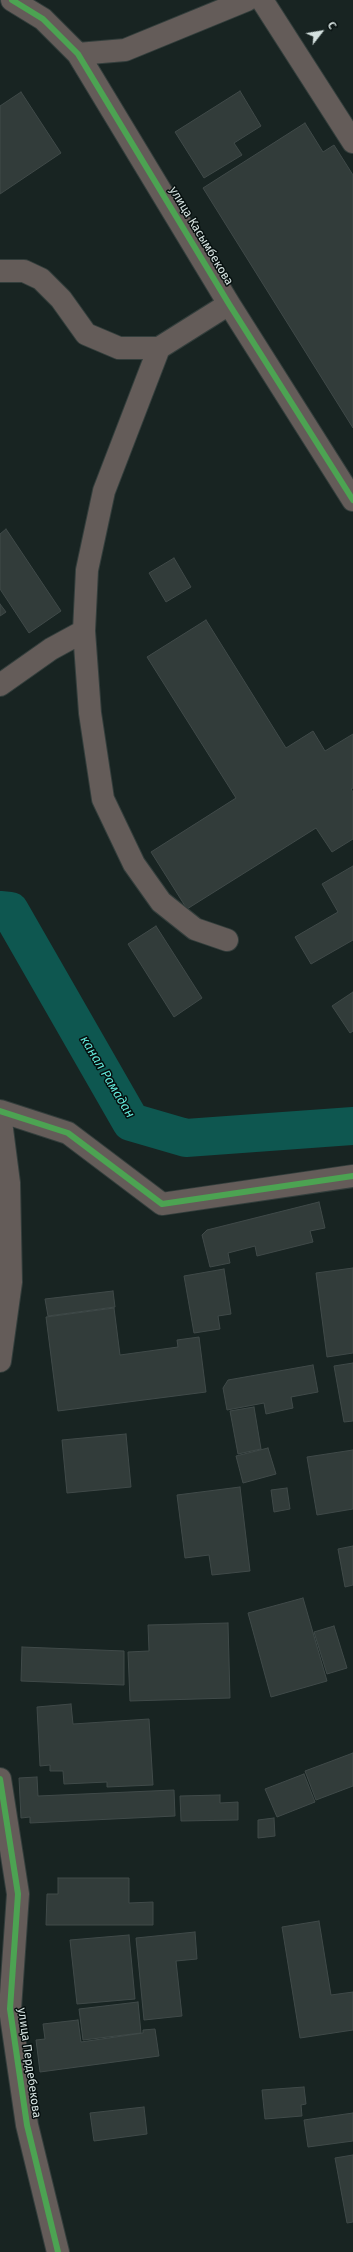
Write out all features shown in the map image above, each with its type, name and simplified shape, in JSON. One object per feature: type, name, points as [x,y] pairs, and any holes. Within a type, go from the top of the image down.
[{"type":"street","name":"улица Касымбекова","points":[[12,0],[43,20],[78,54],[229,304],[353,500]]},
{"type":"street","points":[[78,54],[125,50],[247,0]]},
{"type":"street","points":[[262,0],[353,142]]},
{"type":"street","points":[[0,271],[24,271],[41,279],[61,299],[86,334],[119,348],[159,348],[229,304]]},
{"type":"street","points":[[159,348],[104,491],[87,570],[84,631],[90,713],[103,799],[134,864],[161,902],[195,929],[227,940]]},
{"type":"street","points":[[0,684],[51,648],[84,631]]},
{"type":"street","points":[[0,1360],[10,1282],[9,1183],[0,1113],[68,1133],[162,1204],[353,1176]]},
{"type":"street","name":"улица Пердебекова","points":[[0,1779],[18,1894],[10,2009],[27,2125],[58,2252]]},
{"type":"building","points":[[240,91],[261,126],[234,143],[242,155],[204,178],[175,132]]},
{"type":"building","points":[[21,92],[61,153],[0,194],[0,106]]},
{"type":"building","points":[[305,123],[323,152],[334,145],[353,175],[353,428],[203,188]]},
{"type":"building","points":[[6,529],[61,611],[29,633],[0,589],[0,534]]},
{"type":"building","points":[[174,558],[191,587],[166,602],[149,573]]},
{"type":"building","points":[[0,604],[6,612],[0,616]]},
{"type":"building","points":[[206,620],[286,748],[313,731],[325,751],[353,734],[353,788],[351,789],[353,792],[353,839],[332,852],[316,828],[187,909],[151,852],[236,798],[147,657]]},
{"type":"building","points":[[353,866],[353,940],[311,964],[295,937],[338,912],[322,884]]},
{"type":"building","points":[[156,926],[202,998],[174,1017],[128,944]]},
{"type":"building","points":[[353,992],[353,1031],[350,1033],[332,1006]]},
{"type":"building","points":[[319,1202],[325,1228],[310,1231],[313,1242],[257,1256],[255,1246],[228,1253],[230,1263],[210,1267],[202,1235],[207,1230]]},
{"type":"building","points":[[353,1268],[353,1353],[327,1357],[316,1273]]},
{"type":"building","points":[[224,1269],[231,1314],[218,1316],[220,1329],[194,1333],[184,1276]]},
{"type":"building","points":[[113,1291],[115,1307],[48,1316],[45,1299]]},
{"type":"building","points":[[114,1308],[120,1355],[178,1347],[177,1340],[199,1337],[206,1392],[58,1411],[46,1317]]},
{"type":"building","points":[[353,1363],[353,1421],[344,1422],[334,1366]]},
{"type":"building","points":[[313,1365],[318,1392],[291,1397],[293,1408],[266,1414],[264,1403],[227,1410],[223,1388],[228,1380]]},
{"type":"building","points":[[254,1407],[261,1449],[238,1454],[230,1411]]},
{"type":"building","points":[[126,1434],[131,1487],[67,1493],[62,1440]]},
{"type":"building","points":[[268,1448],[276,1474],[243,1483],[236,1456]]},
{"type":"building","points":[[353,1450],[353,1509],[317,1515],[307,1457]]},
{"type":"building","points":[[240,1487],[250,1571],[212,1575],[209,1555],[185,1558],[177,1495]]},
{"type":"building","points":[[287,1488],[290,1509],[274,1512],[271,1490]]},
{"type":"building","points":[[353,1546],[353,1585],[345,1587],[338,1549]]},
{"type":"building","points":[[303,1598],[327,1681],[271,1697],[248,1613]]},
{"type":"building","points":[[228,1623],[230,1698],[130,1701],[128,1652],[149,1651],[148,1625]]},
{"type":"building","points":[[334,1626],[347,1668],[327,1674],[314,1632]]},
{"type":"building","points":[[22,1647],[124,1651],[124,1685],[21,1681]]},
{"type":"building","points":[[71,1704],[73,1724],[149,1719],[153,1785],[107,1787],[107,1782],[64,1784],[63,1771],[50,1771],[50,1765],[40,1766],[37,1707]]},
{"type":"building","points":[[353,1753],[353,1786],[316,1800],[305,1771]]},
{"type":"building","points":[[304,1774],[315,1802],[277,1817],[265,1789]]},
{"type":"building","points":[[37,1777],[38,1796],[174,1790],[175,1816],[30,1823],[30,1817],[21,1818],[19,1778]]},
{"type":"building","points":[[220,1795],[220,1803],[238,1802],[238,1820],[181,1821],[180,1796]]},
{"type":"building","points":[[274,1818],[275,1836],[258,1838],[258,1820]]},
{"type":"building","points":[[58,1878],[129,1878],[129,1903],[153,1902],[153,1925],[46,1925],[47,1894],[58,1894]]},
{"type":"building","points":[[319,1921],[331,1995],[353,1992],[353,2030],[300,2038],[282,1927]]},
{"type":"building","points":[[195,1932],[197,1959],[176,1961],[182,2016],[144,2020],[136,1938]]},
{"type":"building","points":[[129,1935],[135,1999],[77,2004],[70,1940]]},
{"type":"building","points":[[138,2002],[141,2033],[83,2040],[79,2009]]},
{"type":"building","points":[[78,2020],[81,2042],[143,2033],[143,2030],[155,2029],[159,2056],[40,2072],[36,2040],[45,2039],[43,2024]]},
{"type":"building","points":[[304,2087],[306,2104],[301,2105],[302,2116],[265,2119],[262,2090]]},
{"type":"building","points":[[144,2107],[147,2134],[94,2141],[90,2113]]},
{"type":"building","points":[[353,2113],[353,2141],[308,2147],[304,2120]]},
{"type":"building","points":[[353,2155],[353,2222],[347,2223],[335,2158]]},
{"type":"waterway","name":"канал Рамадан","points":[[0,910],[10,911],[131,1122],[186,1138],[353,1126]]},
{"type":"cycle path","points":[[12,0],[43,19],[78,54],[229,304],[353,500]]},
{"type":"cycle path","points":[[0,1111],[68,1133],[162,1204],[353,1176]]},
{"type":"cycle path","points":[[0,1779],[18,1894],[10,2009],[27,2125],[58,2252]]}]
